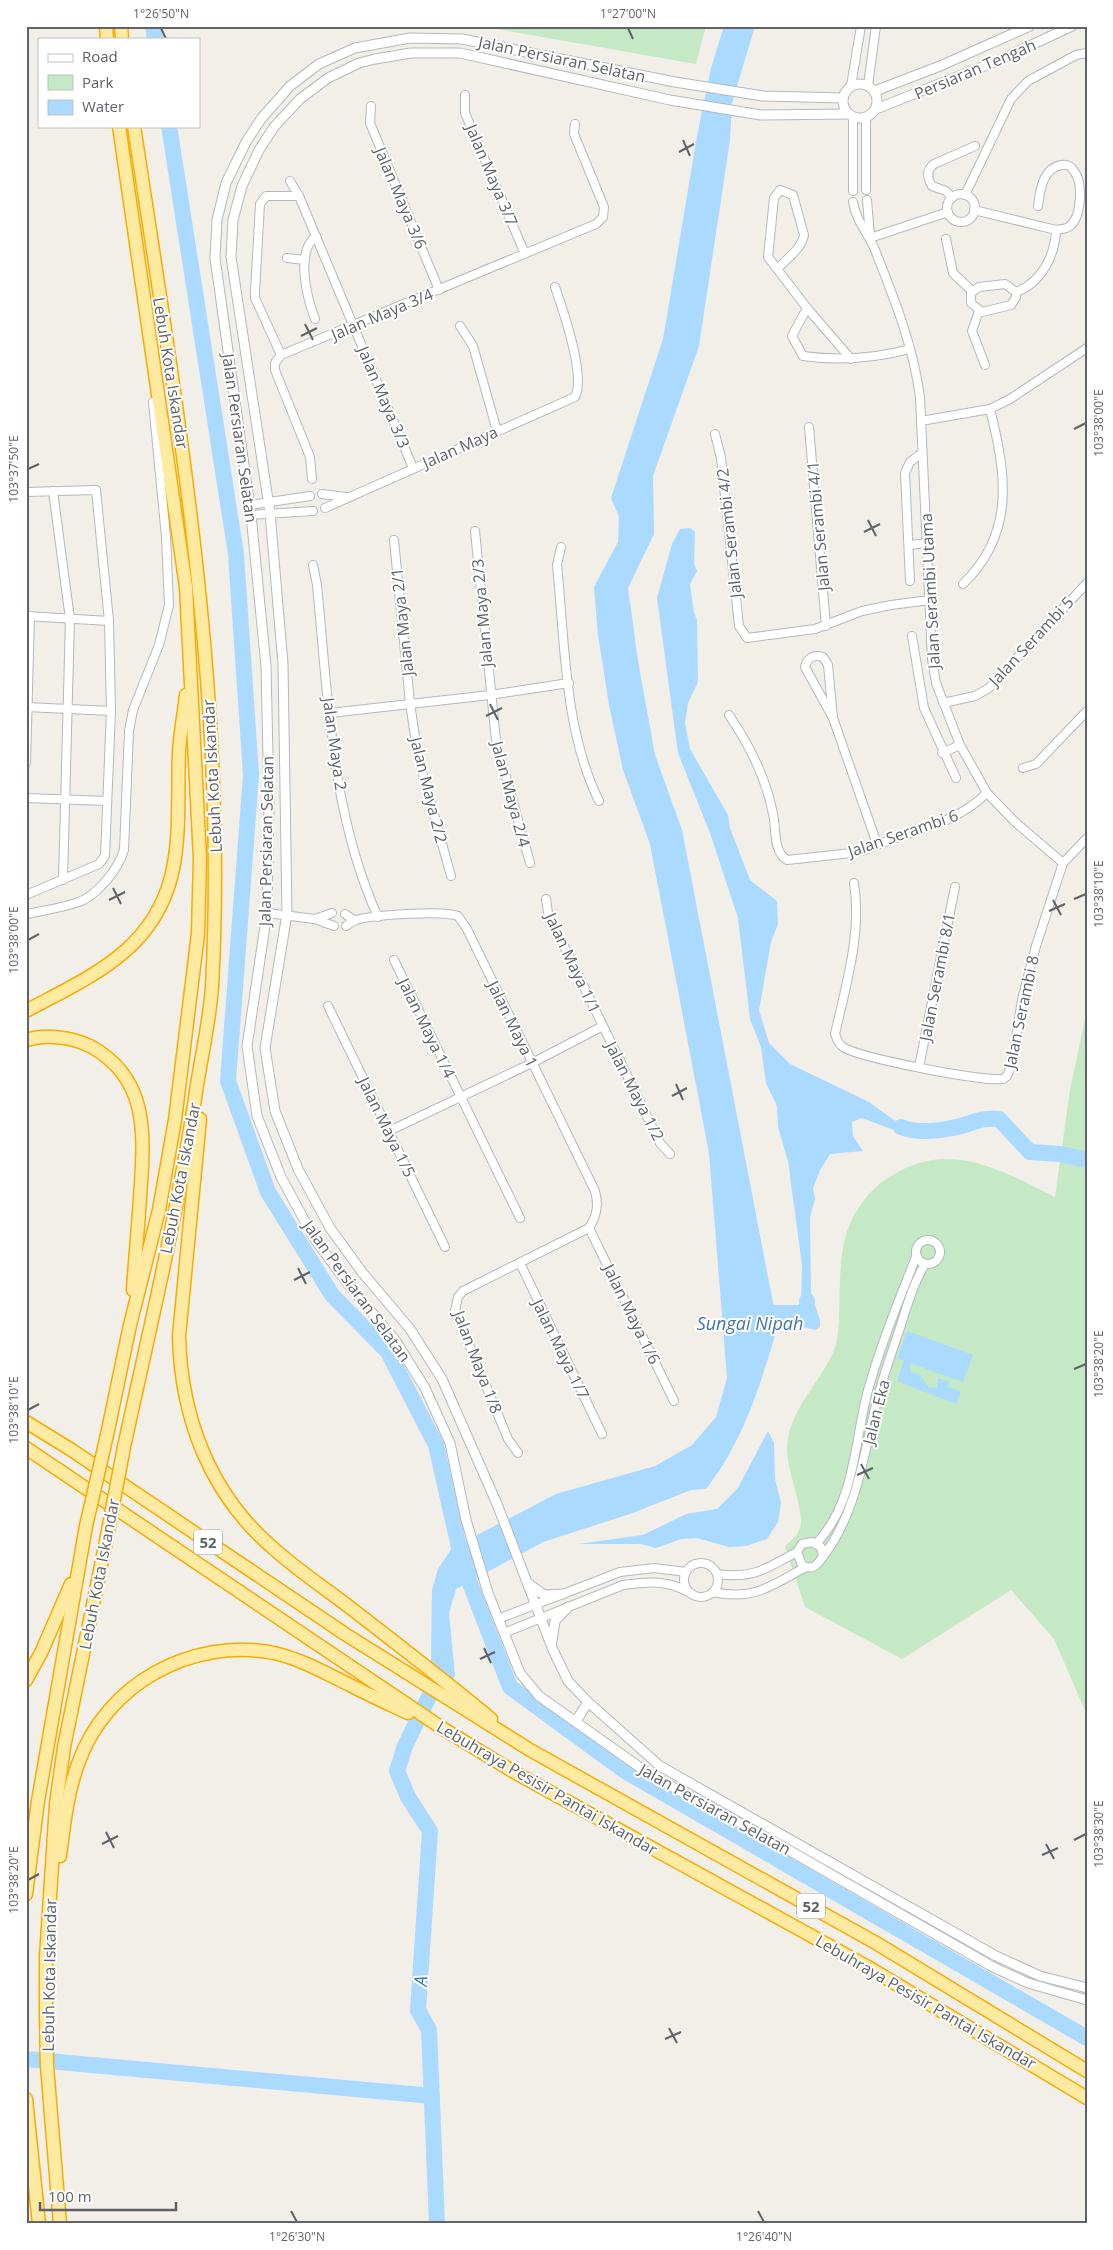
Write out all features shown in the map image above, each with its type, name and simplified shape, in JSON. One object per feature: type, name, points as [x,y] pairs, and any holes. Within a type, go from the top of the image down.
[{"type":"highway","name":"Lebuh Kota Iskandar","points":[[26,1894],[38,1801],[86,1526],[130,1325],[159,1210],[176,1120],[198,934],[200,859],[186,587],[119,128]]},
{"type":"highway","name":"Lebuh Kota Iskandar","points":[[60,2224],[47,2066],[46,1957],[56,1804],[64,1747],[124,1447],[177,1202],[212,990],[216,858],[213,769],[200,585],[188,485],[134,128]]},
{"type":"highway","points":[[26,1011],[99,970],[124,952],[156,913],[169,887],[177,857],[179,750],[191,656]]},
{"type":"highway","points":[[212,990],[179,1336],[182,1384],[195,1435],[207,1463],[224,1493],[266,1542],[445,1681],[530,1750]]},
{"type":"highway","points":[[26,1040],[57,1037],[71,1039],[99,1051],[124,1074],[137,1100],[141,1115],[144,1151],[130,1325]]},
{"type":"highway","points":[[26,1415],[70,1449]]},
{"type":"highway","name":"Lebuhraya Pesisir Pantai Iskandar","points":[[26,1422],[70,1449],[345,1634],[530,1750],[876,1943],[1087,2071]]},
{"type":"highway","name":"Lebuhraya Pesisir Pantai Iskandar","points":[[26,1448],[442,1728],[514,1772],[866,1966],[1087,2098]]},
{"type":"highway","points":[[26,1458],[67,1477]]},
{"type":"highway","points":[[26,1680],[41,1653],[79,1569]]},
{"type":"highway","points":[[46,1957],[69,1793],[78,1763],[92,1732],[112,1706],[134,1686],[156,1671],[184,1659],[212,1652],[239,1650],[274,1653],[306,1663],[442,1728]]},
{"type":"highway","points":[[26,2099],[39,2224]]},
{"type":"street","points":[[852,191],[851,116],[844,107],[843,98],[851,86],[861,26]]},
{"type":"street","points":[[866,190],[866,118],[876,109],[878,100],[871,88],[876,26]]},
{"type":"street","name":"Persiaran Tengah","points":[[871,88],[940,66],[1030,26]]},
{"type":"street","name":"Persiaran Tengah","points":[[876,109],[1002,60],[1072,26]]},
{"type":"street","name":"Jalan Persiaran Selatan","points":[[843,98],[763,96],[675,82],[462,39],[410,38],[355,48],[319,64],[290,86],[261,119],[246,142],[226,183],[217,220],[215,258],[250,505],[266,666],[269,801],[267,914],[247,1046],[257,1116],[281,1177],[314,1238],[348,1284],[395,1340],[425,1388],[450,1443],[466,1520],[498,1619],[520,1673],[539,1696],[652,1776],[771,1840],[993,1967],[1028,1983],[1087,2000]]},
{"type":"street","name":"Jalan Persiaran Selatan","points":[[866,118],[851,116],[761,115],[670,100],[460,53],[411,53],[358,63],[328,78],[300,100],[274,127],[259,150],[242,186],[233,220],[231,257],[269,503],[283,664],[287,914],[265,1048],[275,1111],[298,1169],[330,1228],[362,1272],[410,1329],[442,1379],[497,1504],[553,1650],[568,1681],[588,1702],[660,1766],[996,1956],[1040,1976],[1087,1988]]},
{"type":"street","points":[[965,195],[1011,99],[1028,81],[1076,55],[1087,53]]},
{"type":"street","points":[[851,86],[859,84],[871,88]]},
{"type":"street","name":"Jalan Maya 3/7","points":[[465,95],[465,113],[525,254]]},
{"type":"street","name":"Jalan Maya 3/6","points":[[371,106],[370,123],[439,290]]},
{"type":"street","name":"Jalan Maya 3/4","points":[[281,355],[596,224],[603,217],[604,207],[574,134],[575,124]]},
{"type":"street","points":[[952,198],[946,191],[932,186],[928,178],[929,169],[934,164],[975,146]]},
{"type":"street","points":[[974,210],[1056,230],[1072,225],[1078,211],[1078,177],[1070,166],[1056,166],[1047,175],[1040,186],[1038,206]]},
{"type":"street","name":"Jalan Maya 3/3","points":[[290,180],[299,196],[413,468]]},
{"type":"street","points":[[778,268],[796,250],[804,236],[793,194],[785,190],[780,190],[774,198],[768,257],[807,308],[851,359]]},
{"type":"street","points":[[965,195],[972,201],[974,210],[971,218],[963,222],[954,220],[948,212],[947,205],[952,198],[965,195]]},
{"type":"street","points":[[299,196],[266,196],[260,204],[256,240],[255,298],[281,355],[275,363],[275,370],[310,457],[312,479]]},
{"type":"street","name":"Jalan Serambi Utama","points":[[867,200],[870,238]]},
{"type":"street","name":"Jalan Serambi Utama","points":[[853,202],[858,222],[870,238],[897,306],[916,372],[921,421],[932,658],[943,704],[960,745],[987,793],[1014,821],[1063,863]]},
{"type":"street","points":[[870,238],[948,212]]},
{"type":"street","points":[[1016,292],[1028,287],[1042,273],[1055,242],[1056,230]]},
{"type":"street","points":[[315,319],[307,296],[305,260],[308,246],[316,236]]},
{"type":"street","points":[[946,239],[953,273],[972,291]]},
{"type":"street","points":[[287,258],[305,260]]},
{"type":"street","points":[[26,914],[78,903],[114,873],[120,863],[124,850],[129,730],[133,710],[166,624],[169,605],[166,537],[140,265]]},
{"type":"street","points":[[972,291],[979,287],[1000,284],[1008,285],[1016,292]]},
{"type":"street","name":"Jalan Maya","points":[[325,508],[496,430],[575,397],[579,383],[555,287]]},
{"type":"street","points":[[972,291],[971,302],[979,311]]},
{"type":"street","points":[[979,311],[1011,305],[1016,297],[1016,292]]},
{"type":"street","points":[[807,308],[792,336],[799,353],[807,357],[851,359],[893,354],[910,349]]},
{"type":"street","points":[[979,311],[972,331],[985,365]]},
{"type":"street","points":[[460,326],[473,346],[496,430]]},
{"type":"street","points":[[921,421],[990,409],[1087,348]]},
{"type":"street","points":[[963,584],[978,570],[984,560],[996,537],[1002,518],[1003,483],[998,441],[990,409]]},
{"type":"street","name":"Jalan Serambi 4/1","points":[[809,427],[826,626]]},
{"type":"street","name":"Jalan Serambi 4/2","points":[[715,434],[722,458],[738,618],[742,632],[747,638],[754,638],[826,626]]},
{"type":"street","name":"Jalan Serambi Utama","points":[[910,582],[905,473],[910,462],[922,453]]},
{"type":"street","points":[[26,492],[96,490],[109,621],[111,711],[104,856],[102,861],[26,895]]},
{"type":"street","points":[[53,491],[70,619],[63,880]]},
{"type":"street","points":[[322,494],[346,497]]},
{"type":"street","points":[[250,505],[310,496]]},
{"type":"street","points":[[251,515],[313,511]]},
{"type":"street","name":"Jalan Maya 2/3","points":[[475,531],[490,695]]},
{"type":"street","name":"Jalan Maya 2/1","points":[[394,540],[410,703]]},
{"type":"street","points":[[909,544],[927,542]]},
{"type":"street","points":[[561,547],[557,565],[574,722],[591,785],[599,801]]},
{"type":"street","name":"Jalan Maya 2","points":[[313,565],[343,805],[356,858],[378,917]]},
{"type":"street","name":"Jalan Serambi 5","points":[[943,704],[975,696],[989,688],[1087,583]]},
{"type":"street","points":[[826,626],[862,611],[930,600]]},
{"type":"street","points":[[26,762],[28,616],[109,621]]},
{"type":"street","name":"Jalan Serambi Utama","points":[[912,636],[924,708],[942,753],[956,778]]},
{"type":"street","points":[[833,718],[828,665],[823,657],[814,656],[808,659],[805,667],[833,718],[877,844]]},
{"type":"street","points":[[916,662],[932,658]]},
{"type":"street","points":[[330,713],[490,695],[569,683]]},
{"type":"street","name":"Jalan Maya 2/4","points":[[490,695],[496,741],[530,863]]},
{"type":"street","name":"Jalan Maya 2/2","points":[[410,703],[418,758],[451,876]]},
{"type":"street","points":[[27,707],[111,711]]},
{"type":"street","points":[[1023,768],[1036,764],[1087,712]]},
{"type":"street","name":"Jalan Serambi 6","points":[[729,715],[746,741],[763,777],[774,816],[777,847],[783,857],[793,861],[852,853],[956,817],[972,807],[987,793]]},
{"type":"street","points":[[942,753],[960,745]]},
{"type":"street","points":[[26,798],[107,802]]},
{"type":"street","points":[[1063,863],[1087,838]]},
{"type":"street","name":"Jalan Serambi 8","points":[[854,883],[858,908],[849,971],[835,1034],[842,1047],[853,1052],[919,1068],[998,1080],[1007,1076],[1012,1064],[1022,1000],[1036,946],[1063,863]]},
{"type":"street","name":"Jalan Serambi 8/1","points":[[919,1068],[955,887]]},
{"type":"street","name":"Jalan Maya 1/1","points":[[546,899],[548,913],[603,1026]]},
{"type":"street","points":[[315,919],[332,913]]},
{"type":"street","name":"Jalan Maya 1","points":[[346,926],[354,920],[378,917],[442,913],[458,916],[595,1191],[598,1200],[597,1211],[589,1228]]},
{"type":"street","points":[[267,914],[287,914],[315,919],[334,926]]},
{"type":"street","points":[[345,914],[354,920]]},
{"type":"street","name":"Jalan Maya 1/4","points":[[394,960],[520,1218]]},
{"type":"street","name":"Jalan Maya 1/5","points":[[328,1006],[445,1247]]},
{"type":"street","points":[[389,1131],[532,1063],[603,1026]]},
{"type":"street","name":"Jalan Maya 1/2","points":[[603,1026],[660,1143],[670,1154]]},
{"type":"street","name":"Jalan Maya 1/8","points":[[518,1453],[501,1421],[456,1311],[458,1296],[464,1290],[520,1264],[589,1228]]},
{"type":"street","name":"Jalan Maya 1/6","points":[[589,1228],[674,1401]]},
{"type":"street","name":"Jalan Eka","points":[[692,1594],[703,1597],[713,1592],[732,1596],[754,1593],[806,1567],[816,1566],[843,1524],[852,1504],[864,1467],[879,1394],[914,1285],[925,1264],[937,1260],[940,1251],[935,1242],[927,1240],[918,1244],[916,1257],[867,1393],[849,1486],[826,1533],[817,1543]]},
{"type":"street","points":[[916,1257],[925,1264]]},
{"type":"street","name":"Jalan Maya 1/7","points":[[520,1264],[602,1434]]},
{"type":"street","points":[[717,1574],[740,1576],[757,1573],[797,1552],[799,1547],[807,1542],[817,1543],[821,1547],[822,1557]]},
{"type":"street","points":[[797,1552],[799,1561],[806,1567]]},
{"type":"street","points":[[692,1594],[685,1584],[686,1572],[693,1565],[702,1563],[711,1566],[717,1574],[718,1580],[713,1592]]},
{"type":"street","points":[[498,1619],[620,1572],[636,1569],[668,1568],[686,1572]]},
{"type":"street","points":[[526,1580],[537,1592],[544,1595],[563,1594]]},
{"type":"street","points":[[504,1633],[623,1585],[638,1582],[667,1582],[692,1594]]},
{"type":"street","points":[[553,1650],[553,1628],[560,1613],[568,1607]]},
{"type":"street","points":[[576,1721],[588,1702]]},
{"type":"street","points":[[34,2180],[34,2224]]},
{"type":"green space","points":[[480,26],[706,26],[696,64]]},
{"type":"green space","points":[[1087,1010],[1087,1715],[1054,1639],[1011,1590],[902,1659],[805,1607],[785,1546],[797,1533],[801,1521],[788,1458],[789,1434],[793,1421],[836,1345],[842,1252],[851,1221],[861,1204],[880,1183],[910,1166],[931,1160],[952,1159],[973,1162],[993,1168],[1055,1197],[1070,1090]]},
{"type":"water","name":"Sungai Nipah","points":[[724,26],[755,26],[732,103],[730,140],[699,346],[653,476],[654,534],[628,588],[638,661],[655,755],[682,830],[773,1303],[778,1313],[777,1329],[749,1413],[730,1452],[706,1489],[691,1490],[630,1514],[543,1542],[456,1589],[449,1613],[455,1676],[452,1681],[431,1666],[432,1590],[438,1569],[452,1548],[556,1494],[655,1466],[692,1445],[716,1417],[727,1378],[709,1153],[650,844],[623,770],[609,705],[598,635],[594,587],[618,542],[619,517],[611,498],[663,339],[697,136],[711,68]]},
{"type":"water","points":[[690,528],[695,532],[694,564],[697,571],[690,584],[694,613],[697,620],[698,682],[688,703],[685,723],[690,749],[728,815],[730,828],[750,880],[777,901],[778,924],[771,942],[759,1010],[769,1043],[790,1064],[869,1102],[894,1120],[921,1130],[904,1134],[862,1118],[852,1122],[853,1136],[863,1151],[830,1154],[820,1170],[813,1188],[815,1199],[810,1217],[811,1293],[820,1320],[820,1327],[815,1330],[803,1327],[795,1319],[795,1308],[801,1304],[802,1265],[788,1161],[778,1127],[777,1106],[766,1083],[761,1047],[750,1019],[738,918],[710,833],[678,753],[657,598],[672,544],[680,529]]},
{"type":"water","points":[[907,1331],[973,1355],[963,1382],[910,1363],[910,1371],[920,1375],[929,1388],[937,1387],[938,1378],[949,1381],[948,1387],[961,1391],[956,1404],[897,1381],[904,1361],[897,1358]]},
{"type":"water","points":[[768,1431],[774,1443],[775,1479],[781,1503],[778,1522],[767,1539],[746,1546],[729,1547],[697,1538],[681,1539],[656,1548],[641,1544],[578,1544],[643,1535],[686,1514],[717,1509],[738,1488]]},
{"type":"waterway","points":[[153,26],[155,38]]},
{"type":"waterway","points":[[169,128],[236,554],[251,775],[228,1081],[268,1192],[332,1295],[388,1352],[436,1445],[463,1565],[510,1687],[625,1771],[1087,2038]]},
{"type":"waterway","points":[[901,1127],[919,1131],[933,1131],[959,1127],[979,1120],[999,1119],[1030,1152],[1061,1154],[1087,1160]]},
{"type":"waterway","points":[[755,1313],[807,1313],[807,1301]]},
{"type":"waterway","name":"A","points":[[437,2224],[429,2030],[418,2010],[430,1831],[408,1797],[397,1771],[405,1746],[440,1674]]},
{"type":"waterway","points":[[26,2059],[432,2096]]}]
